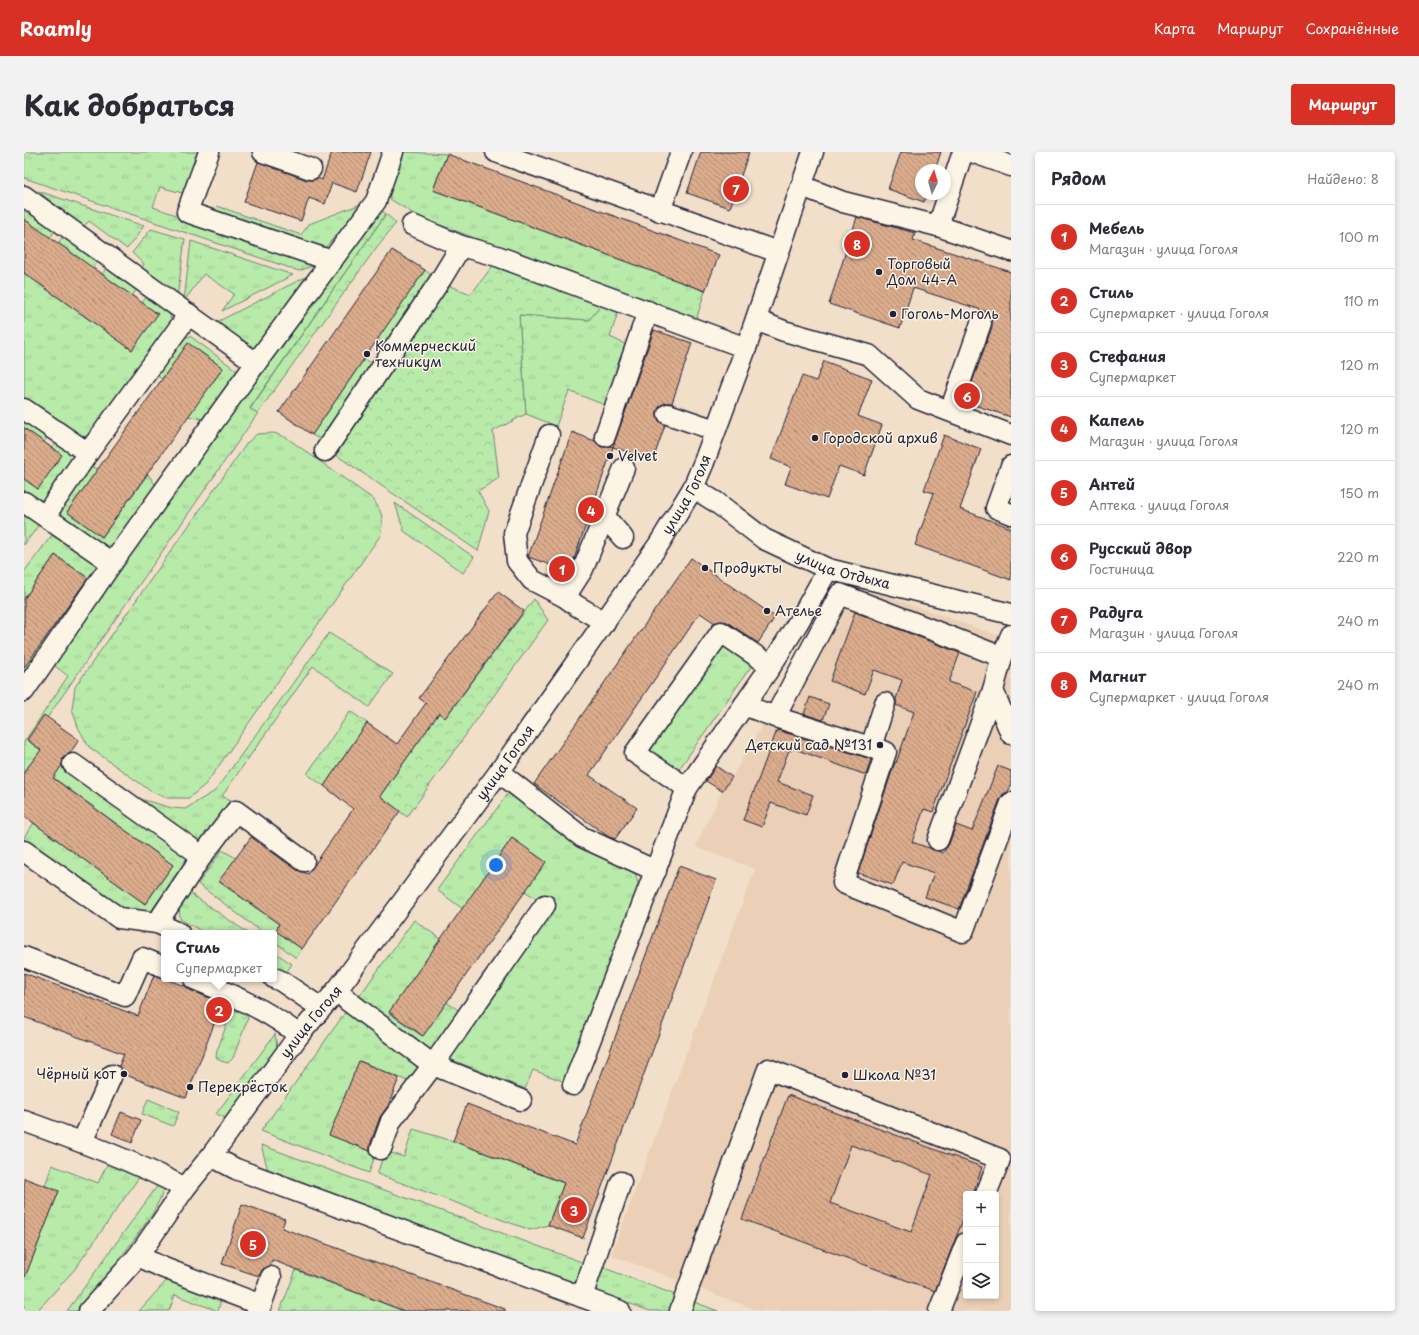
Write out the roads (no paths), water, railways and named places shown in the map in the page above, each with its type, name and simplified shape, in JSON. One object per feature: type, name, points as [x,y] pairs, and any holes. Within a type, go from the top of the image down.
[{"type":"street","points":[[209,152],[187,212],[332,261]]},
{"type":"street","points":[[263,152],[311,169]]},
{"type":"street","points":[[24,691],[112,563],[256,363],[376,201],[393,152]]},
{"type":"street","points":[[496,152],[522,156],[660,211],[778,252]]},
{"type":"street","points":[[660,211],[682,152]]},
{"type":"street","name":"улица Гоголя","points":[[89,1311],[138,1256],[185,1188],[211,1156],[299,1035],[337,990],[499,772],[660,544],[693,488],[704,462],[756,320],[813,152]]},
{"type":"street","points":[[938,226],[963,152]]},
{"type":"street","points":[[972,152],[1011,166]]},
{"type":"street","points":[[802,186],[843,202],[938,226],[1011,252]]},
{"type":"street","points":[[24,196],[256,363]]},
{"type":"street","points":[[412,225],[462,246],[497,256],[746,348]]},
{"type":"street","points":[[325,451],[462,246]]},
{"type":"street","points":[[604,436],[648,311]]},
{"type":"street","points":[[45,516],[88,453],[189,314]]},
{"type":"street","points":[[756,320],[784,331],[869,355],[918,399],[1011,435]]},
{"type":"street","points":[[950,411],[981,323]]},
{"type":"street","points":[[24,409],[88,453]]},
{"type":"street","points":[[668,414],[715,430]]},
{"type":"street","points":[[549,435],[514,533],[518,561],[532,580],[565,597],[577,606],[605,622]]},
{"type":"street","points":[[1011,466],[996,508],[1011,514]]},
{"type":"street","points":[[565,597],[583,569],[624,468]]},
{"type":"street","name":"улица Отдыха","points":[[693,488],[716,502],[764,539],[828,569],[1011,614]]},
{"type":"street","points":[[24,502],[112,563]]},
{"type":"street","points":[[605,517],[623,538]]},
{"type":"street","points":[[573,1085],[687,788],[771,666],[799,621],[828,569]]},
{"type":"street","points":[[775,717],[840,594],[1002,657]]},
{"type":"street","points":[[687,788],[635,753],[721,632],[771,666]]},
{"type":"street","points":[[938,840],[1011,635]]},
{"type":"street","points":[[992,690],[1011,734]]},
{"type":"street","points":[[870,747],[885,703]]},
{"type":"street","points":[[744,705],[775,717],[886,752],[843,883],[964,932],[1011,804]]},
{"type":"street","points":[[73,764],[202,856]]},
{"type":"street","points":[[499,772],[582,837],[656,871]]},
{"type":"street","points":[[157,923],[202,856],[236,811],[304,861]]},
{"type":"street","points":[[24,851],[119,918],[157,923],[172,930]]},
{"type":"street","points":[[381,1149],[391,1121],[433,1065],[545,905]]},
{"type":"street","points":[[24,957],[125,996],[142,958],[161,966]]},
{"type":"street","points":[[277,979],[321,1008]]},
{"type":"street","points":[[201,982],[231,994],[280,1020],[299,1035]]},
{"type":"street","points":[[337,990],[348,1001],[433,1065],[521,1100]]},
{"type":"street","points":[[680,1311],[768,1069],[1000,1159],[987,1191]]},
{"type":"street","points":[[82,1142],[112,1075]]},
{"type":"street","points":[[24,1121],[82,1142],[159,1174],[185,1188]]},
{"type":"street","points":[[211,1156],[236,1169],[615,1310]]},
{"type":"street","points":[[582,1297],[621,1182]]},
{"type":"street","points":[[939,1311],[963,1251]]},
{"type":"street","points":[[138,1256],[260,1308],[271,1277]]},
{"type":"place","name":"Радуга","points":[[736,189]]},
{"type":"place","name":"Магнит","points":[[857,244]]},
{"type":"place","name":"Торговый Дом 44-А","points":[[879,272]]},
{"type":"place","name":"Гоголь-Моголь","points":[[893,314]]},
{"type":"place","name":"Коммерческий техникум","points":[[367,354]]},
{"type":"place","name":"Русский двор","points":[[967,396]]},
{"type":"place","name":"Городской архив","points":[[815,438]]},
{"type":"place","name":"Velvet","points":[[610,456]]},
{"type":"place","name":"Капель","points":[[591,510]]},
{"type":"place","name":"Продукты","points":[[705,568]]},
{"type":"place","name":"Мебель","points":[[562,569]]},
{"type":"place","name":"Ателье","points":[[767,611]]},
{"type":"place","name":"Детский сад №131","points":[[880,745]]},
{"type":"place","name":"Стиль","points":[[219,1010]]},
{"type":"place","name":"Чёрный кот","points":[[124,1074]]},
{"type":"place","name":"Школа №31","points":[[845,1075]]},
{"type":"place","name":"Перекрёсток","points":[[190,1087]]},
{"type":"place","name":"Стефания","points":[[574,1210]]},
{"type":"place","name":"Антей","points":[[253,1244]]}]
